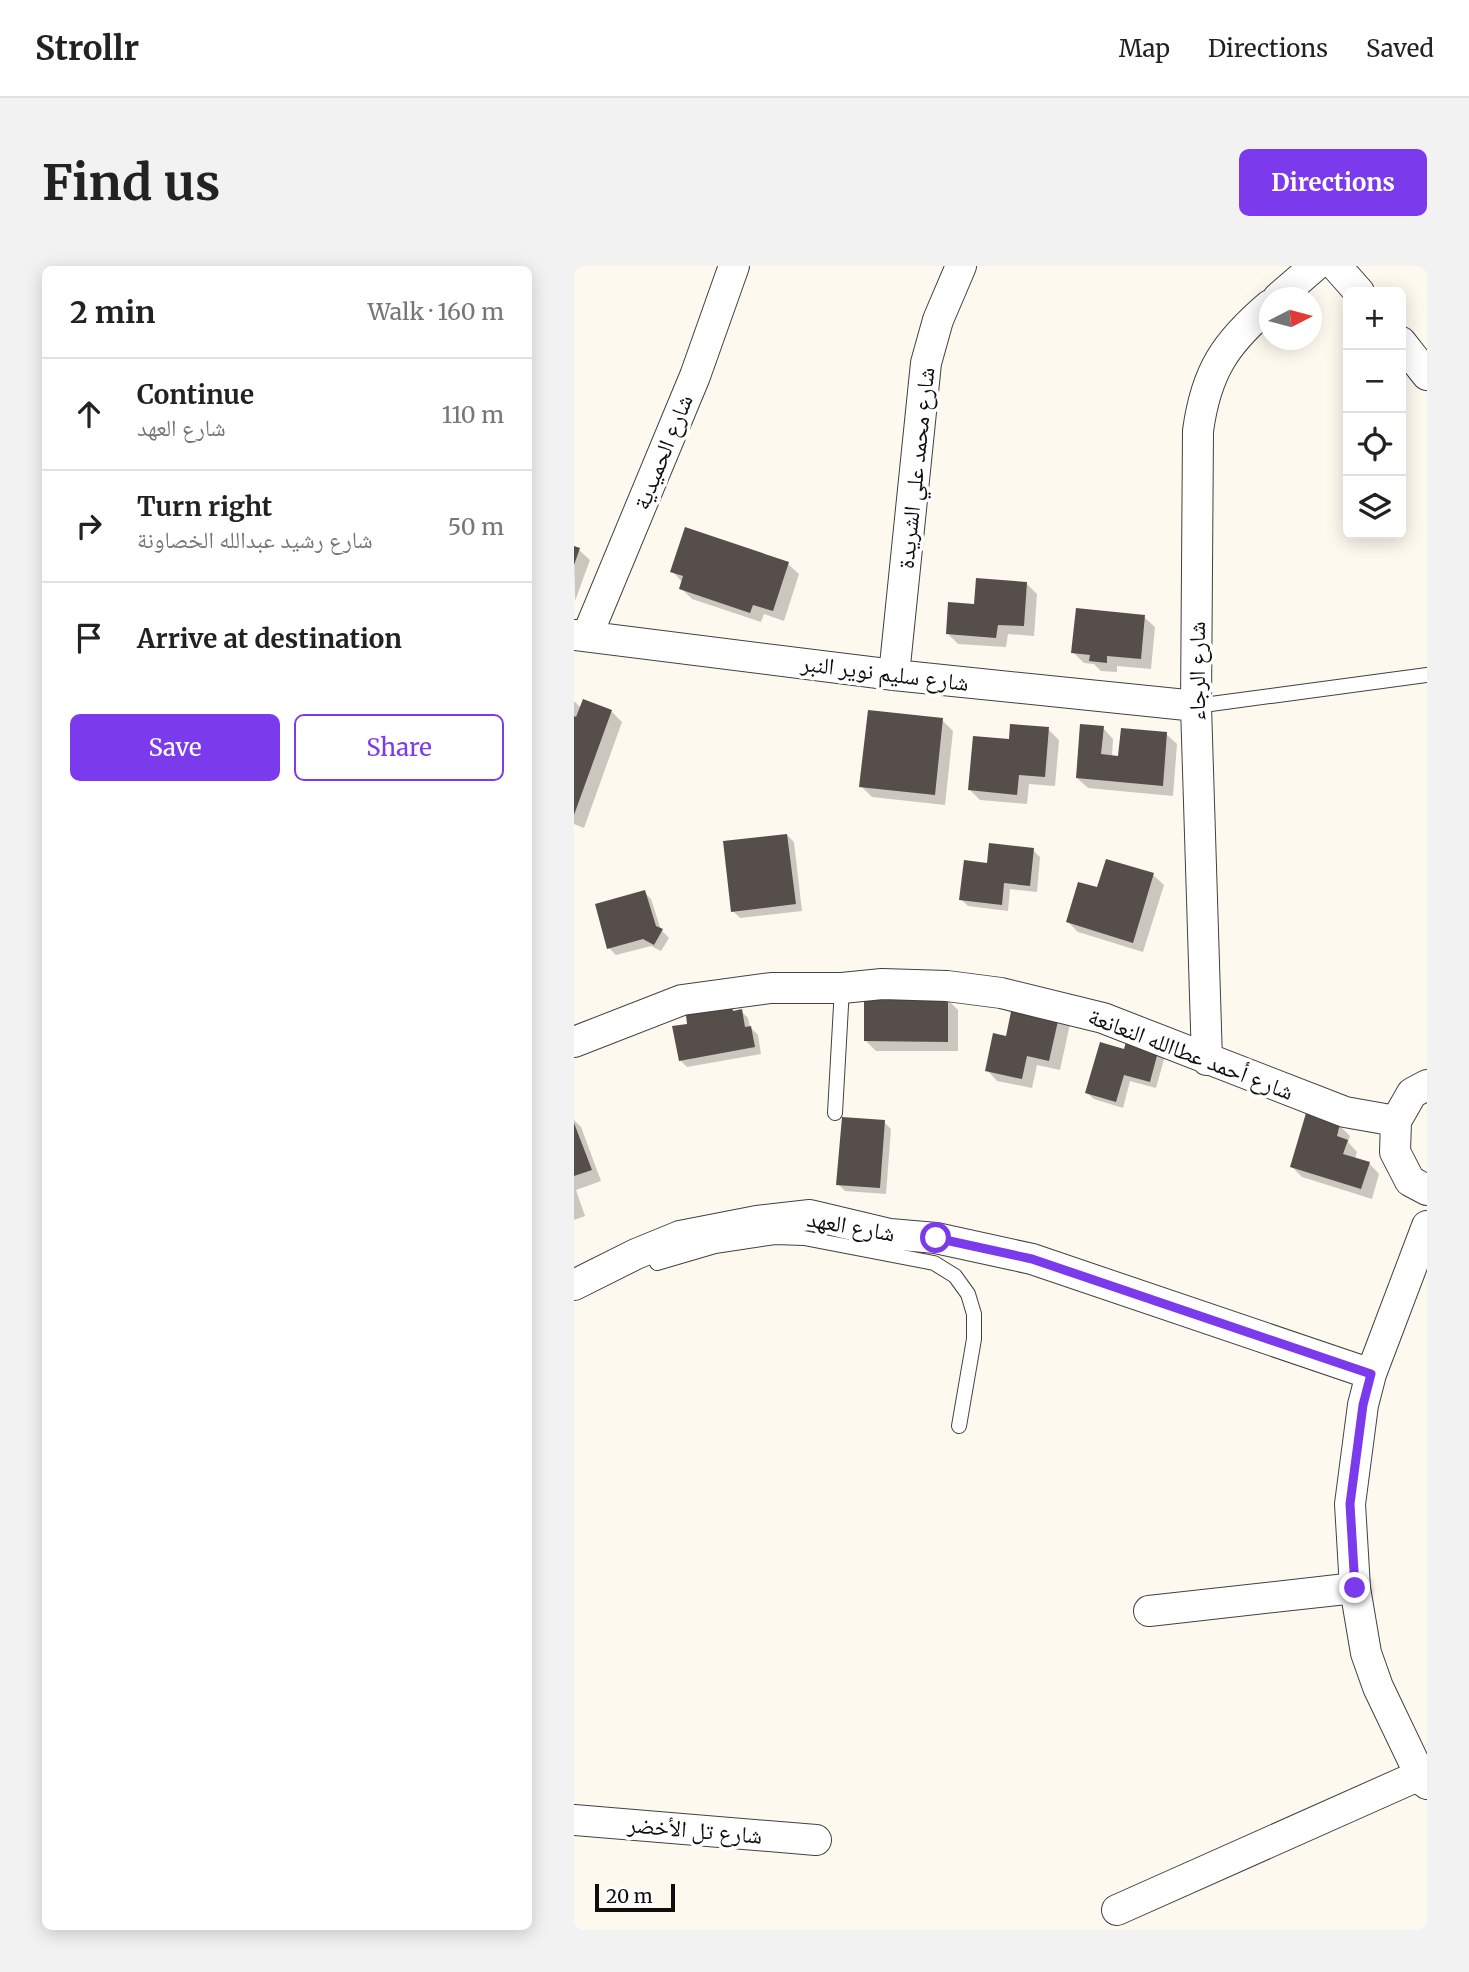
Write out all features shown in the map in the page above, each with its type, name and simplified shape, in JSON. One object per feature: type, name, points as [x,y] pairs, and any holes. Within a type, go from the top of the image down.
[{"type":"street","name":"شارع الحميدية","points":[[581,635],[695,376],[734,266]]},
{"type":"street","name":"شارع محمد علي الشريدة","points":[[894,675],[926,363],[938,320],[961,266]]},
{"type":"street","points":[[1291,287],[1315,266]]},
{"type":"street","points":[[1336,266],[1355,287]]},
{"type":"street","name":"شارع الرجاء","points":[[1208,1060],[1196,706],[1198,430],[1202,401],[1214,370],[1233,339],[1259,314]]},
{"type":"street","points":[[1406,348],[1427,375]]},
{"type":"street","name":"شارع سليم نوير النبر","points":[[581,635],[894,675],[1196,706]]},
{"type":"street","name":"شارع أحمد عطاالله النعانعة","points":[[574,1042],[682,1000],[771,988],[842,988],[882,984],[947,986],[1001,993],[1103,1018],[1345,1112],[1396,1121]]},
{"type":"street","points":[[1427,1085],[1412,1093],[1396,1121],[1395,1152],[1410,1181],[1427,1191]]},
{"type":"street","name":"شارع العهد","points":[[574,1285],[636,1254],[680,1236],[743,1223],[810,1215],[849,1235],[890,1234],[936,1238],[1032,1259],[1371,1374]]},
{"type":"street","points":[[1117,1910],[1423,1779],[1378,1687],[1366,1653],[1355,1588],[1350,1504],[1363,1405],[1371,1374],[1427,1226]]},
{"type":"street","points":[[1149,1611],[1355,1588]]},
{"type":"street","name":"شارع تل الأخضر","points":[[574,1820],[816,1840]]},
{"type":"lane","points":[[1196,706],[1427,675]]},
{"type":"lane","points":[[835,1113],[842,988]]},
{"type":"lane","points":[[657,1263],[715,1246],[775,1237],[849,1235],[934,1263],[956,1276],[968,1294],[974,1314],[974,1339],[959,1426]]},
{"type":"building","points":[[685,527],[789,562],[773,611],[753,605],[750,613],[679,589],[683,576],[670,572]]},
{"type":"building","points":[[574,546],[580,548],[574,565]]},
{"type":"building","points":[[976,578],[1027,582],[1024,626],[998,625],[996,638],[946,634],[948,602],[974,604]]},
{"type":"building","points":[[1076,608],[1145,615],[1141,659],[1107,656],[1107,663],[1089,661],[1090,655],[1071,653]]},
{"type":"building","points":[[583,699],[612,710],[574,815],[574,716],[576,717]]},
{"type":"building","points":[[868,710],[943,718],[935,795],[859,787]]},
{"type":"building","points":[[1010,724],[1049,727],[1045,777],[1019,775],[1017,795],[968,790],[973,736],[1009,739]]},
{"type":"building","points":[[1080,724],[1104,726],[1101,754],[1118,756],[1121,728],[1167,732],[1163,786],[1076,778]]},
{"type":"building","points":[[787,834],[796,904],[731,912],[723,841]]},
{"type":"building","points":[[989,843],[1034,848],[1030,886],[1004,883],[1002,905],[959,900],[964,860],[987,863]]},
{"type":"building","points":[[1106,859],[1154,873],[1133,943],[1066,922],[1078,882],[1097,887]]},
{"type":"building","points":[[645,890],[656,926],[663,929],[654,945],[643,939],[607,949],[595,904]]},
{"type":"building","points":[[864,997],[948,997],[948,1042],[864,1041]]},
{"type":"building","points":[[1013,1002],[1060,1012],[1049,1061],[1027,1056],[1022,1079],[985,1071],[993,1033],[1006,1036]]},
{"type":"building","points":[[732,1007],[733,1011],[742,1009],[745,1027],[751,1026],[755,1047],[679,1061],[672,1026],[687,1024],[686,1015]]},
{"type":"building","points":[[1127,1038],[1159,1048],[1150,1082],[1124,1075],[1116,1102],[1085,1093],[1100,1042],[1124,1049]]},
{"type":"building","points":[[1306,1113],[1340,1124],[1337,1136],[1348,1140],[1343,1154],[1370,1162],[1361,1189],[1290,1167]]},
{"type":"building","points":[[842,1117],[885,1120],[880,1188],[836,1185]]},
{"type":"building","points":[[574,1123],[592,1170],[574,1176]]},
{"type":"route","points":[[936,1238],[1032,1259],[1371,1374],[1363,1405],[1350,1504],[1355,1588]]}]
